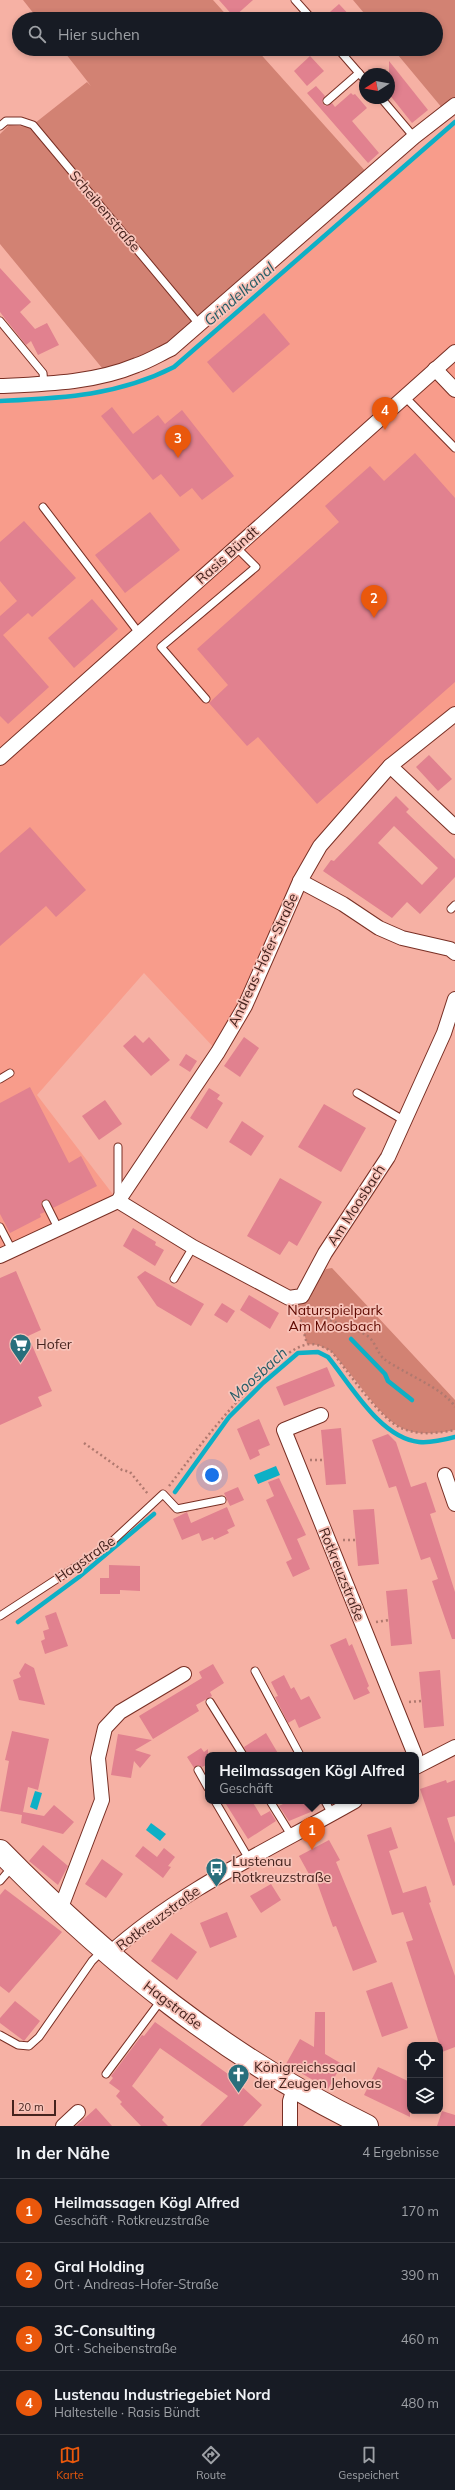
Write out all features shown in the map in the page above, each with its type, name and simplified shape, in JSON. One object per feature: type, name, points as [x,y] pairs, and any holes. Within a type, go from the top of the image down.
[{"type":"main road","name":"Hagstraße","points":[[7,1858],[60,1910],[106,1952],[162,1998],[224,2044],[294,2088],[367,2126]]},
{"type":"street","points":[[0,386],[44,384],[92,378],[137,366],[171,349],[414,137],[455,105]]},
{"type":"street","name":"Rasis Bündt","points":[[0,758],[455,352]]},
{"type":"street","points":[[435,369],[455,390]]},
{"type":"street","name":"Andreas-Hofer-Straße","points":[[118,1200],[218,1052],[245,1006],[300,881],[320,846],[390,766],[455,714]]},
{"type":"street","points":[[390,766],[455,827]]},
{"type":"street","points":[[300,881],[343,904],[379,928],[402,938],[450,949],[455,953]]},
{"type":"street","name":"Am Moosbach","points":[[298,1297],[388,1157],[444,1033],[455,999]]},
{"type":"street","points":[[6,1253],[118,1200],[192,1247],[289,1298],[298,1297]]},
{"type":"street","name":"Rotkreuzstraße","points":[[321,1415],[284,1430],[413,1752]]},
{"type":"street","points":[[445,1475],[455,1504]]},
{"type":"street","points":[[60,1910],[102,1800],[98,1758],[105,1728],[120,1712],[184,1674]]},
{"type":"street","name":"Rotkreuzstraße","points":[[419,1760],[455,1747]]},
{"type":"street","name":"Rotkreuzstraße","points":[[106,1952],[156,1916],[209,1881],[350,1804]]},
{"type":"street","points":[[290,2126],[290,2101],[294,2088]]},
{"type":"street","points":[[63,2126],[78,2112]]},
{"type":"lane","points":[[295,0],[306,12]]},
{"type":"lane","points":[[327,101],[359,73],[344,56]]},
{"type":"lane","points":[[386,104],[414,137]]},
{"type":"lane","name":"Scheibenstraße","points":[[0,126],[6,121],[21,121],[33,125],[199,324]]},
{"type":"lane","points":[[0,321],[43,373],[44,384]]},
{"type":"lane","points":[[405,397],[455,448]]},
{"type":"lane","points":[[43,508],[139,634]]},
{"type":"lane","points":[[206,698],[161,647],[256,567],[236,547]]},
{"type":"lane","points":[[0,1079],[10,1073]]},
{"type":"lane","points":[[357,1093],[405,1121]]},
{"type":"lane","points":[[118,1147],[118,1200]]},
{"type":"lane","points":[[46,1204],[58,1228]]},
{"type":"lane","points":[[0,1227],[6,1253]]},
{"type":"lane","points":[[174,1279],[192,1247]]},
{"type":"lane","points":[[162,1494],[177,1508],[222,1500]]},
{"type":"lane","name":"Hagstraße","points":[[0,1616],[106,1547],[162,1494]]},
{"type":"lane","points":[[255,1671],[298,1752]]},
{"type":"lane","points":[[210,1702],[240,1752]]},
{"type":"lane","points":[[198,1770],[205,1783]]},
{"type":"lane","points":[[217,1804],[248,1859]]},
{"type":"lane","points":[[272,1804],[291,1835]]},
{"type":"lane","points":[[327,1804],[332,1814]]},
{"type":"lane","points":[[0,1881],[7,1858]]},
{"type":"lane","points":[[0,2036],[18,2045],[29,2046],[39,2037],[92,1961],[106,1952]]},
{"type":"lane","points":[[106,2074],[162,1998]]},
{"type":"path","points":[[298,1297],[307,1344]]},
{"type":"path","points":[[298,1297],[312,1310],[369,1336],[383,1358],[424,1384],[438,1390],[452,1401],[455,1407]]},
{"type":"path","points":[[162,1494],[226,1412],[278,1362],[296,1348],[307,1344],[318,1345],[331,1351],[388,1420],[400,1428],[427,1434],[455,1430]]},
{"type":"path","points":[[84,1443],[122,1470],[130,1472],[146,1492],[157,1500]]},
{"type":"shaded area","points":[[455,122],[455,714],[390,766],[320,846],[218,1052],[144,973],[37,1095],[118,1201],[0,1256],[0,401],[69,398],[107,391],[147,381],[174,367]]},
{"type":"green space","points":[[23,0],[213,0],[224,12],[32,12]]},
{"type":"green space","points":[[353,0],[455,0],[455,105],[443,109],[399,56],[443,56],[443,12],[363,12]]},
{"type":"green space","points":[[67,56],[262,56],[368,174],[171,349],[107,374],[0,244],[0,134],[9,125],[30,127],[87,82],[91,86]]},
{"type":"green space","name":"Naturspielpark Am Moosbach","points":[[332,1268],[455,1400],[455,1430],[439,1433],[414,1432],[395,1424],[376,1406],[331,1351],[318,1345],[307,1344],[294,1297],[310,1298],[319,1277],[326,1269]]},
{"type":"water","points":[[276,1466],[280,1475],[258,1484],[254,1475]]},
{"type":"water","points":[[35,1791],[42,1793],[37,1810],[30,1807]]},
{"type":"water","points":[[151,1823],[166,1834],[160,1841],[146,1830]]},
{"type":"building","points":[[219,0],[253,0],[240,12],[230,12]]},
{"type":"building","points":[[339,4],[346,12],[330,12]]},
{"type":"building","points":[[310,56],[324,71],[307,86],[294,71]]},
{"type":"building","points":[[389,61],[395,68],[389,68]]},
{"type":"building","points":[[395,69],[428,110],[412,123],[395,102]]},
{"type":"building","points":[[316,86],[325,96],[322,102],[325,106],[332,103],[335,107],[351,93],[353,95],[355,94],[359,99],[359,104],[364,104],[367,108],[352,121],[379,153],[368,163],[307,93]]},
{"type":"building","points":[[0,268],[31,302],[20,312],[35,329],[47,323],[59,345],[38,355],[31,341],[26,345],[6,320],[0,312]]},
{"type":"building","points":[[264,313],[290,344],[233,393],[207,362]]},
{"type":"building","points":[[112,407],[133,434],[158,415],[165,424],[182,410],[234,476],[202,500],[192,488],[180,497],[161,474],[153,480],[101,416]]},
{"type":"building","points":[[415,453],[455,498],[455,682],[317,804],[258,737],[247,746],[209,703],[228,685],[197,649],[339,522],[325,506],[370,466],[384,481]]},
{"type":"building","points":[[150,512],[180,550],[125,593],[95,555]]},
{"type":"building","points":[[24,521],[76,578],[32,617],[28,613],[3,635],[49,687],[8,724],[0,716],[0,616],[17,601],[0,581],[0,542]]},
{"type":"building","points":[[92,599],[118,629],[74,668],[48,638]]},
{"type":"building","points":[[429,755],[452,779],[438,791],[416,767]]},
{"type":"building","points":[[396,796],[409,809],[406,812],[455,859],[455,877],[420,914],[407,902],[392,918],[323,871],[331,860],[334,861]],"holes":[[[394,826],[438,868],[422,885],[378,843]]]},
{"type":"building","points":[[30,827],[86,890],[56,917],[46,906],[0,946],[0,853]]},
{"type":"building","points":[[135,1035],[143,1043],[149,1037],[170,1060],[151,1076],[123,1046]]},
{"type":"building","points":[[244,1037],[259,1048],[240,1077],[224,1066]]},
{"type":"building","points":[[186,1054],[197,1061],[190,1072],[179,1065]]},
{"type":"building","points":[[30,1087],[69,1163],[81,1156],[97,1186],[53,1208],[49,1200],[43,1200],[41,1204],[45,1212],[40,1214],[41,1217],[10,1233],[0,1214],[0,1103]]},
{"type":"building","points":[[209,1088],[220,1095],[217,1099],[223,1103],[207,1129],[190,1118]]},
{"type":"building","points":[[105,1100],[122,1124],[99,1140],[82,1116]]},
{"type":"building","points":[[324,1104],[366,1128],[341,1172],[298,1147]]},
{"type":"building","points":[[242,1121],[264,1136],[251,1156],[229,1142]]},
{"type":"building","points":[[280,1178],[322,1202],[297,1246],[289,1241],[280,1255],[247,1236]]},
{"type":"building","points":[[133,1228],[156,1242],[155,1245],[164,1250],[155,1266],[123,1246]]},
{"type":"building","name":"Hofer","points":[[16,1271],[41,1330],[28,1336],[52,1391],[38,1397],[42,1406],[0,1425],[0,1278]]},
{"type":"building","points":[[145,1271],[204,1304],[191,1326],[157,1306],[137,1277]]},
{"type":"building","points":[[249,1295],[279,1313],[270,1329],[240,1310]]},
{"type":"building","points":[[222,1303],[235,1311],[227,1323],[214,1315]]},
{"type":"building","points":[[327,1367],[335,1386],[284,1406],[276,1387]]},
{"type":"building","points":[[259,1419],[270,1445],[258,1450],[260,1455],[250,1460],[237,1429]]},
{"type":"building","points":[[341,1428],[346,1484],[326,1485],[321,1430]]},
{"type":"building","points":[[388,1434],[396,1442],[411,1487],[426,1482],[436,1512],[430,1514],[455,1592],[455,1639],[452,1639],[432,1581],[438,1579],[430,1557],[421,1560],[396,1486],[389,1488],[372,1440]]},
{"type":"building","points":[[279,1478],[306,1535],[297,1539],[310,1569],[293,1577],[286,1562],[292,1559],[266,1500],[274,1496],[268,1482]]},
{"type":"building","points":[[238,1487],[244,1500],[230,1506],[224,1493]]},
{"type":"building","points":[[227,1507],[235,1526],[227,1530],[229,1533],[214,1540],[213,1537],[202,1541],[199,1533],[182,1540],[173,1519],[187,1512],[191,1523]]},
{"type":"building","points":[[374,1509],[379,1564],[358,1566],[353,1510]]},
{"type":"building","points":[[109,1565],[140,1566],[140,1591],[120,1590],[120,1594],[100,1594],[100,1578],[109,1578]]},
{"type":"building","points":[[407,1589],[412,1644],[391,1646],[386,1591]]},
{"type":"building","points":[[56,1612],[68,1646],[45,1654],[41,1641],[45,1639],[43,1631],[49,1629],[45,1616]]},
{"type":"building","points":[[346,1638],[349,1646],[352,1644],[369,1686],[367,1688],[370,1693],[354,1700],[330,1645]]},
{"type":"building","points":[[25,1663],[34,1668],[45,1705],[19,1700],[13,1680],[21,1677],[19,1673]]},
{"type":"building","points":[[213,1664],[224,1683],[210,1692],[212,1696],[196,1705],[199,1711],[153,1739],[139,1716],[202,1678],[199,1672]]},
{"type":"building","points":[[440,1670],[444,1726],[424,1728],[419,1672]]},
{"type":"building","points":[[284,1675],[291,1689],[294,1687],[301,1700],[309,1696],[321,1718],[299,1728],[295,1719],[288,1723],[275,1697],[278,1696],[271,1682]]},
{"type":"building","points":[[12,1731],[49,1739],[38,1790],[28,1787],[23,1812],[44,1816],[54,1805],[74,1822],[63,1834],[21,1823],[22,1815],[0,1811],[9,1761],[5,1760]]},
{"type":"building","points":[[266,1733],[277,1752],[246,1752],[244,1747]]},
{"type":"building","points":[[118,1734],[152,1740],[135,1750],[151,1755],[140,1768],[134,1761],[131,1778],[111,1775]]},
{"type":"building","points":[[201,1748],[204,1752],[208,1749],[208,1752],[205,1752],[205,1766],[202,1767],[198,1765],[194,1768],[187,1757]]},
{"type":"building","points":[[446,1780],[447,1783],[455,1780],[455,1816],[447,1818],[455,1843],[455,1885],[453,1886],[420,1789]]},
{"type":"building","points":[[226,1804],[254,1804],[261,1816],[270,1811],[276,1821],[248,1839]]},
{"type":"building","points":[[283,1804],[310,1804],[313,1811],[289,1821],[279,1806]]},
{"type":"building","points":[[391,1827],[398,1848],[389,1851],[403,1893],[426,1886],[431,1902],[429,1903],[455,1976],[455,2047],[443,2052],[443,2042],[439,2042],[406,1942],[413,1940],[403,1912],[392,1915],[367,1835]]},
{"type":"building","points":[[329,1840],[340,1860],[336,1862],[377,1962],[353,1971],[336,1926],[333,1927],[314,1874],[310,1876],[299,1856]]},
{"type":"building","points":[[43,1845],[68,1866],[58,1885],[29,1861]]},
{"type":"building","points":[[143,1846],[157,1857],[164,1848],[175,1857],[168,1866],[171,1867],[163,1878],[135,1856]]},
{"type":"building","points":[[102,1859],[123,1874],[106,1898],[85,1884]]},
{"type":"building","points":[[271,1884],[281,1900],[261,1913],[250,1896]]},
{"type":"building","points":[[5,1889],[62,1932],[9,1993],[0,1986],[0,1895]]},
{"type":"building","points":[[227,1912],[237,1937],[210,1948],[200,1923]]},
{"type":"building","points":[[171,1933],[197,1952],[177,1980],[151,1961]]},
{"type":"building","points":[[392,1982],[408,2028],[382,2037],[366,1991]]},
{"type":"building","points":[[15,2001],[40,2021],[24,2041],[0,2023],[0,2018]]},
{"type":"building","points":[[315,2012],[325,2012],[325,2054],[342,2064],[328,2089],[286,2064],[300,2039],[314,2047]]},
{"type":"building","points":[[155,2022],[228,2074],[262,2105],[243,2126],[200,2126],[228,2096],[160,2048],[132,2086],[164,2117],[162,2120],[168,2126],[141,2126],[120,2104],[122,2102],[116,2096],[120,2091],[109,2083],[113,2078],[111,2076],[142,2035],[144,2036]]},
{"type":"building","points":[[378,2067],[407,2081],[407,2114],[410,2114],[410,2117],[364,2095]]},
{"type":"building","points":[[96,2108],[112,2126],[76,2126]]},
{"type":"building","points":[[443,2111],[455,2115],[455,2126],[437,2126]]},
{"type":"waterway","name":"Grindelkanal","points":[[0,401],[67,397],[110,390],[153,377],[174,367],[455,122]]},
{"type":"waterway","points":[[351,1339],[385,1374],[388,1381],[412,1400]]},
{"type":"waterway","name":"Moosbach","points":[[175,1492],[229,1417],[263,1383],[298,1353],[318,1352],[328,1357],[379,1421],[392,1431],[405,1438],[424,1442],[455,1437]]},
{"type":"waterway","name":"Moosbach","points":[[18,1622],[79,1577],[154,1514]]},
{"type":"place","name":"Lustenau Industriegebiet Nord","points":[[385,430]]},
{"type":"place","name":"3C-Consulting","points":[[178,458]]},
{"type":"place","name":"Gral Holding","points":[[374,618]]},
{"type":"place","name":"Hofer","points":[[20,1364]]},
{"type":"place","name":"Heilmassagen Kögl Alfred","points":[[312,1850]]},
{"type":"place","name":"Lustenau Rotkreuzstraße","points":[[217,1888]]},
{"type":"place","name":"Königreichssaal der Zeugen Jehovas","points":[[239,2094]]}]
